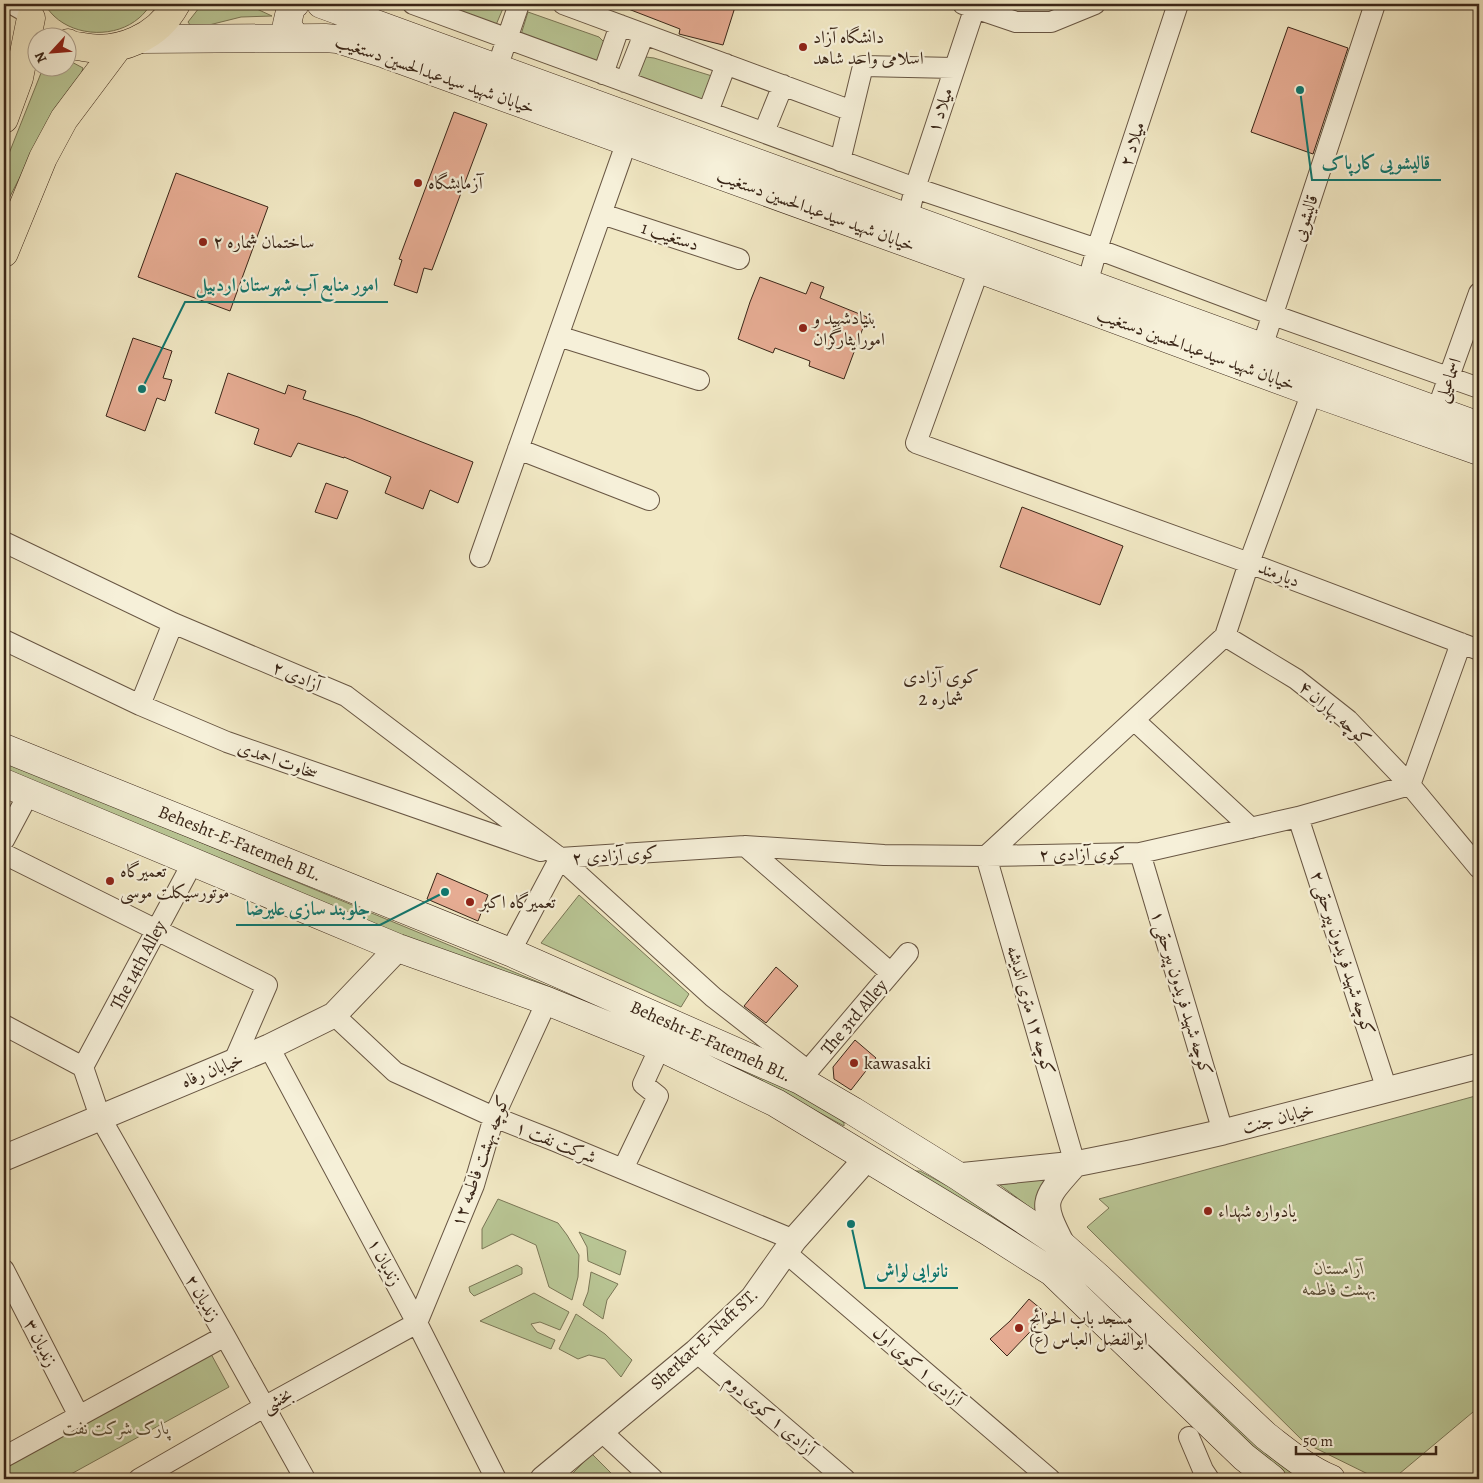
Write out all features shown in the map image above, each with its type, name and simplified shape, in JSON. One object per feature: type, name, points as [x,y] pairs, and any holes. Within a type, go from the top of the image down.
[{"type":"main road","points":[[78,46],[94,50],[129,43],[157,28],[172,12],[176,4]]},
{"type":"main road","points":[[295,4],[291,7],[287,24],[295,38]]},
{"type":"main road","name":"خیابان شهید سیدعبدالحسین دستغیب","points":[[321,4],[1479,426]]},
{"type":"main road","points":[[24,8],[43,28]]},
{"type":"main road","points":[[4,119],[19,78],[24,8]]},
{"type":"main road","name":"خیابان شهید سیدعبدالحسین دستغیب","points":[[129,43],[295,38],[337,39],[385,54],[1479,452]]},
{"type":"main road","points":[[4,252],[43,158],[64,119],[129,43]]},
{"type":"main road","name":"Behesht-E-Fatemeh BL.","points":[[4,748],[510,952],[804,1076],[1063,1246],[1112,1310],[1244,1456],[1272,1479]]},
{"type":"main road","name":"Behesht-E-Fatemeh BL.","points":[[4,783],[398,948],[547,1001],[660,1047],[776,1102],[986,1230],[1112,1310],[1266,1436],[1314,1472],[1331,1479]]},
{"type":"main road","points":[[867,1158],[886,1131]]},
{"type":"street","points":[[497,68],[520,4]]},
{"type":"street","points":[[563,4],[852,111]]},
{"type":"street","points":[[971,5],[1016,22],[1095,4]]},
{"type":"street","name":"میلاد ۲","points":[[1088,284],[1097,249],[1178,4]]},
{"type":"street","name":"قالیشویی","points":[[1262,347],[1375,4]]},
{"type":"street","points":[[420,5],[915,188],[1097,249],[1273,315],[1479,388]]},
{"type":"street","name":"میلاد ۱","points":[[908,218],[915,188],[954,68],[971,5]]},
{"type":"street","points":[[603,74],[620,25]]},
{"type":"street","points":[[625,82],[644,34]]},
{"type":"street","points":[[708,112],[726,64]]},
{"type":"street","points":[[840,160],[863,66],[954,68]]},
{"type":"street","points":[[764,132],[783,85]]},
{"type":"street","points":[[480,556],[628,142]]},
{"type":"street","name":"دستغیب 1","points":[[602,214],[739,259]]},
{"type":"street","points":[[979,269],[916,443],[1249,563],[1225,636],[986,856]]},
{"type":"street","name":"اسماعیلی","points":[[1437,410],[1479,293]]},
{"type":"street","points":[[558,336],[699,380]]},
{"type":"street","name":"دیارمند","points":[[1312,392],[1249,563],[1470,647]]},
{"type":"street","points":[[518,449],[649,500]]},
{"type":"street","name":"آزادی ۲","points":[[4,542],[173,624],[346,696],[560,858],[804,1076]]},
{"type":"street","points":[[140,705],[173,624]]},
{"type":"street","name":"کوچه بهاران ۴","points":[[1225,636],[1296,679],[1348,720],[1410,785],[1479,868]]},
{"type":"street","name":"سخاوت احمدی","points":[[4,640],[140,705],[227,742],[560,858]]},
{"type":"street","points":[[1410,785],[1470,647]]},
{"type":"street","points":[[1134,720],[1251,828]]},
{"type":"street","name":"کوی آزادی ۲","points":[[510,952],[560,858],[746,846],[884,855],[986,856],[1140,853],[1298,817],[1410,785]]},
{"type":"street","points":[[4,840],[29,793]]},
{"type":"street","name":"کوچه شهید فریدون پیرحقی ۲","points":[[1298,817],[1387,1090]]},
{"type":"street","points":[[746,846],[891,973]]},
{"type":"street","name":"کوچه شهید فریدون پیرحقی ۱","points":[[1140,853],[1223,1132]]},
{"type":"street","points":[[4,854],[267,986],[234,1061]]},
{"type":"street","name":"کوچه ۱۲ متری اندیشه","points":[[986,856],[1075,1164]]},
{"type":"street","name":"The 14th Alley","points":[[84,1068],[193,862]]},
{"type":"street","name":"خیابان رفاه","points":[[4,1158],[269,1047],[334,1015],[398,948]]},
{"type":"street","name":"The 3rd Alley","points":[[804,1076],[908,953]]},
{"type":"street","name":"کوچه بهشت فاطمه ۱۲","points":[[418,1323],[474,1185],[494,1117],[547,1001]]},
{"type":"street","name":"شرکت نفت ۱","points":[[334,1015],[395,1072],[494,1117],[623,1169],[790,1246]]},
{"type":"street","points":[[4,1026],[84,1068]]},
{"type":"street","name":"زندیان ۱","points":[[269,1047],[418,1323],[496,1479]]},
{"type":"street","points":[[623,1169],[658,1096],[643,1084],[660,1047]]},
{"type":"street","name":"خیابان جنت","points":[[958,1176],[1075,1164],[1135,1152],[1223,1132],[1479,1066]]},
{"type":"street","name":"زندیان ۲","points":[[84,1068],[100,1117],[305,1479]]},
{"type":"street","name":"Sherkat-E-Naft ST.","points":[[543,1479],[696,1352],[753,1298],[790,1246],[867,1158]]},
{"type":"street","points":[[1063,1246],[1050,1222],[1047,1210],[1048,1198],[1056,1185],[1075,1164]]},
{"type":"street","name":"آزادی ۱ کوی اول","points":[[790,1246],[1050,1479]]},
{"type":"street","name":"زندیان ۳","points":[[4,1270],[79,1416]]},
{"type":"street","name":"بخشی","points":[[139,1479],[264,1407],[418,1323]]},
{"type":"street","points":[[4,1457],[225,1336]]},
{"type":"street","name":"آزادی ۱ کوی دوم","points":[[696,1352],[845,1479]]},
{"type":"street","points":[[601,1431],[653,1479]]},
{"type":"street","points":[[1189,1437],[1203,1470],[1209,1479]]},
{"type":"green space","points":[[44,4],[152,4],[130,25],[108,32],[84,31],[73,28],[54,16]]},
{"type":"green space","points":[[200,4],[246,4],[272,16],[241,17],[193,29],[188,22]]},
{"type":"green space","points":[[439,4],[499,4],[504,6],[493,32]]},
{"type":"green space","points":[[528,12],[599,37],[605,43],[597,69],[519,41]]},
{"type":"green space","points":[[646,57],[712,76],[701,108],[629,80],[640,60]]},
{"type":"green space","points":[[78,65],[83,68],[81,75],[48,123],[4,208],[4,166],[39,78],[78,78]]},
{"type":"green space","points":[[4,761],[589,1003],[789,1089],[836,1116],[844,1123],[844,1126],[787,1095],[4,771]]},
{"type":"green space","points":[[579,895],[689,994],[681,1007],[541,943]]},
{"type":"green space","name":"آرامستان بهشت فاطمه","points":[[1479,1095],[1479,1407],[1393,1479],[1378,1479],[1305,1443],[1087,1227],[1109,1208],[1099,1199]]},
{"type":"green space","points":[[920,1171],[966,1196],[1041,1241],[1102,1299],[1097,1303],[911,1172]]},
{"type":"green space","points":[[1050,1176],[1038,1193],[1039,1214],[1000,1185]]},
{"type":"green space","points":[[498,1199],[558,1223],[567,1235],[579,1255],[578,1277],[572,1300],[549,1287],[536,1245],[512,1234],[482,1249],[482,1229]]},
{"type":"green space","points":[[579,1232],[626,1251],[620,1275],[588,1261],[587,1247]]},
{"type":"green space","points":[[517,1265],[522,1268],[522,1274],[474,1296],[470,1292],[469,1287]]},
{"type":"green space","points":[[591,1272],[618,1284],[607,1300],[603,1319],[583,1305],[588,1292]]},
{"type":"green space","points":[[534,1293],[569,1312],[560,1330],[540,1322],[531,1324],[537,1332],[555,1340],[551,1349],[480,1321]]},
{"type":"green space","points":[[576,1314],[605,1334],[632,1360],[621,1377],[605,1359],[589,1355],[578,1359],[559,1349]]},
{"type":"green space","points":[[1125,1317],[1304,1479],[1285,1479],[1120,1323],[1121,1319]]},
{"type":"green space","name":"پارک شرکت نفت","points":[[211,1354],[229,1387],[62,1479],[4,1479],[4,1468]]},
{"type":"green space","points":[[592,1454],[617,1479],[567,1479]]},
{"type":"building","points":[[618,4],[736,4],[723,45],[679,34],[680,29]]},
{"type":"building","points":[[1288,27],[1348,48],[1313,154],[1251,132]]},
{"type":"building","points":[[454,112],[487,124],[432,270],[424,268],[417,293],[394,285],[402,260],[399,259]]},
{"type":"building","name":"ساختمان شماره ۲","points":[[176,173],[268,207],[230,311],[138,277]]},
{"type":"building","name":"بنیادشهید و امورایثارگران","points":[[760,277],[806,294],[811,282],[824,287],[820,298],[867,317],[844,379],[809,366],[810,361],[775,348],[773,353],[738,339]]},
{"type":"building","points":[[133,338],[172,351],[163,378],[172,380],[165,401],[157,398],[145,431],[106,416]]},
{"type":"building","points":[[228,373],[285,394],[288,385],[306,391],[303,399],[358,417],[473,462],[458,503],[430,490],[423,509],[385,493],[391,477],[344,457],[298,443],[291,457],[254,444],[259,429],[215,413]]},
{"type":"building","points":[[326,483],[348,491],[337,519],[315,512]]},
{"type":"building","points":[[1022,507],[1123,546],[1100,605],[1000,567]]},
{"type":"building","points":[[437,873],[488,895],[478,921],[427,899]]},
{"type":"building","points":[[776,967],[798,986],[766,1023],[744,1006]]},
{"type":"building","name":"kawasaki","points":[[855,1040],[876,1058],[851,1090],[834,1079],[833,1067]]},
{"type":"building","name":"مسجد باب الحوائج ابوالفضل العباس (ع)","points":[[1029,1299],[1047,1314],[1007,1356],[990,1339],[1010,1321]]},
{"type":"place","name":"دانشگاه آزاد اسلامی واحد شاهد","points":[[803,47]]},
{"type":"place","name":"قالیشویی کارپاک","points":[[1300,90]]},
{"type":"place","name":"آزمایشگاه","points":[[418,183]]},
{"type":"place","name":"ساختمان شماره ۲","points":[[203,242]]},
{"type":"place","name":"بنیادشهید و امورایثارگران","points":[[803,328]]},
{"type":"place","name":"امور منابع آب شهرستان اردبیل","points":[[142,389]]},
{"type":"place","name":"تعمیرگاه موتورسیکلت موسی","points":[[110,881]]},
{"type":"place","name":"جلوبند سازی علیرضا","points":[[445,892]]},
{"type":"place","name":"تعمیرگاه اکبر","points":[[470,902]]},
{"type":"place","name":"kawasaki","points":[[854,1063]]},
{"type":"place","name":"یادواره شهداء","points":[[1208,1211]]},
{"type":"place","name":"نانوایی لواش","points":[[851,1224]]},
{"type":"place","name":"مسجد باب الحوائج ابوالفضل العباس (ع)","points":[[1019,1328]]},
{"type":"district","name":"کوی آزادی شماره 2","points":[[941,688]]}]
